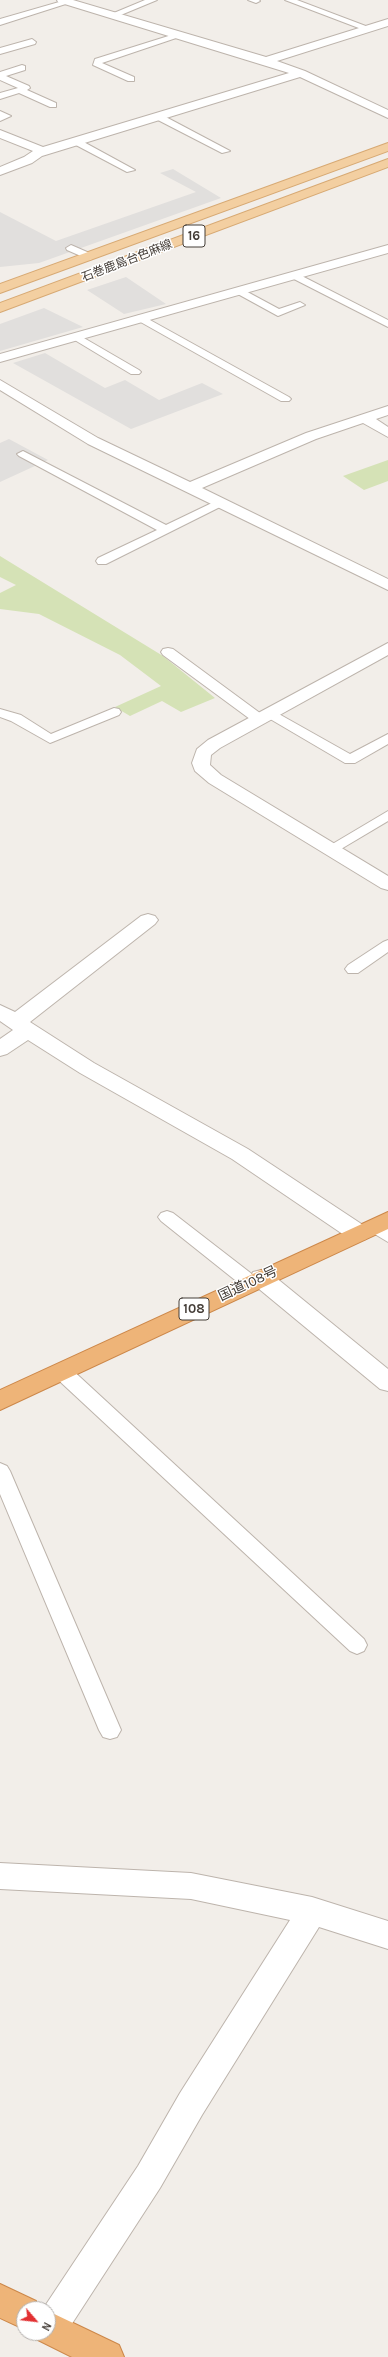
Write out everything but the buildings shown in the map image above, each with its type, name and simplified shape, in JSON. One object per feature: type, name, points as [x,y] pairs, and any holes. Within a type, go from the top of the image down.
[{"type":"highway","name":"国道108号","points":[[0,1400],[256,1280],[377,1229]]},
{"type":"highway","points":[[0,2300],[16,2309]]},
{"type":"highway","points":[[56,2330],[107,2357]]},
{"type":"main road","name":"石巻鹿島台色麻線","points":[[0,289],[388,147]]},
{"type":"main road","name":"石巻鹿島台色麻線","points":[[0,308],[388,163]]},
{"type":"street","points":[[65,1],[181,35],[301,73],[388,114]]},
{"type":"street","points":[[266,61],[388,22]]},
{"type":"street","points":[[0,171],[28,160],[38,154],[301,73]]},
{"type":"street","points":[[0,134],[35,147],[39,150],[38,154]]},
{"type":"street","points":[[0,358],[240,292],[294,275],[388,249]]},
{"type":"street","points":[[0,384],[93,441],[388,585]]},
{"type":"street","points":[[190,488],[311,436],[388,410]]},
{"type":"street","points":[[364,418],[388,433]]},
{"type":"street","points":[[388,648],[202,752],[200,758],[201,767],[215,779],[388,884]]},
{"type":"street","points":[[0,1049],[15,1022],[148,920]]},
{"type":"street","points":[[15,1022],[87,1068],[377,1229]]},
{"type":"street","points":[[256,1280],[388,1382]]},
{"type":"street","points":[[0,1876],[192,1886],[312,1911],[388,1935]]},
{"type":"street","points":[[56,2301],[149,2177],[191,2104],[312,1911]]},
{"type":"lane","points":[[113,15],[153,0]]},
{"type":"lane","points":[[289,0],[367,28]]},
{"type":"lane","points":[[0,22],[65,1]]},
{"type":"lane","points":[[131,79],[97,65],[98,61],[181,35]]},
{"type":"lane","points":[[0,51],[32,42]]},
{"type":"lane","points":[[0,76],[22,68]]},
{"type":"lane","points":[[0,76],[26,88],[0,96]]},
{"type":"lane","points":[[19,90],[53,105]]},
{"type":"lane","points":[[0,114],[6,116],[0,118]]},
{"type":"lane","points":[[159,117],[225,151]]},
{"type":"lane","points":[[78,142],[130,170]]},
{"type":"lane","points":[[71,248],[90,257]]},
{"type":"lane","points":[[294,275],[388,324]]},
{"type":"lane","points":[[240,292],[278,313],[300,305]]},
{"type":"lane","points":[[141,318],[285,399]]},
{"type":"lane","points":[[77,337],[135,372]]},
{"type":"lane","points":[[22,454],[166,530]]},
{"type":"lane","points":[[102,561],[220,504]]},
{"type":"lane","points":[[168,652],[265,716],[350,760],[388,738]]},
{"type":"lane","points":[[0,713],[16,718],[50,739],[114,712]]},
{"type":"lane","points":[[331,849],[388,815]]},
{"type":"lane","points":[[353,969],[388,944]]},
{"type":"lane","points":[[167,1217],[256,1280]]},
{"type":"lane","points":[[61,1371],[357,1645]]},
{"type":"lane","points":[[0,1471],[110,1730]]},
{"type":"green space","points":[[388,460],[388,481],[364,490],[343,476]]},
{"type":"green space","points":[[0,556],[163,656],[215,698],[181,712],[162,701],[130,716],[115,707],[161,686],[120,655],[39,614],[0,609],[0,593],[16,585],[0,577]]},
{"type":"shaded area","points":[[173,169],[221,198],[39,263],[0,267],[0,212],[56,241],[196,192],[160,173]]},
{"type":"shaded area","points":[[126,277],[166,304],[124,314],[87,290]]},
{"type":"shaded area","points":[[44,308],[83,327],[0,351],[0,324]]},
{"type":"shaded area","points":[[45,353],[105,388],[125,380],[159,400],[202,383],[223,394],[131,429],[13,363]]},
{"type":"shaded area","points":[[9,439],[48,460],[0,482],[0,443]]}]
